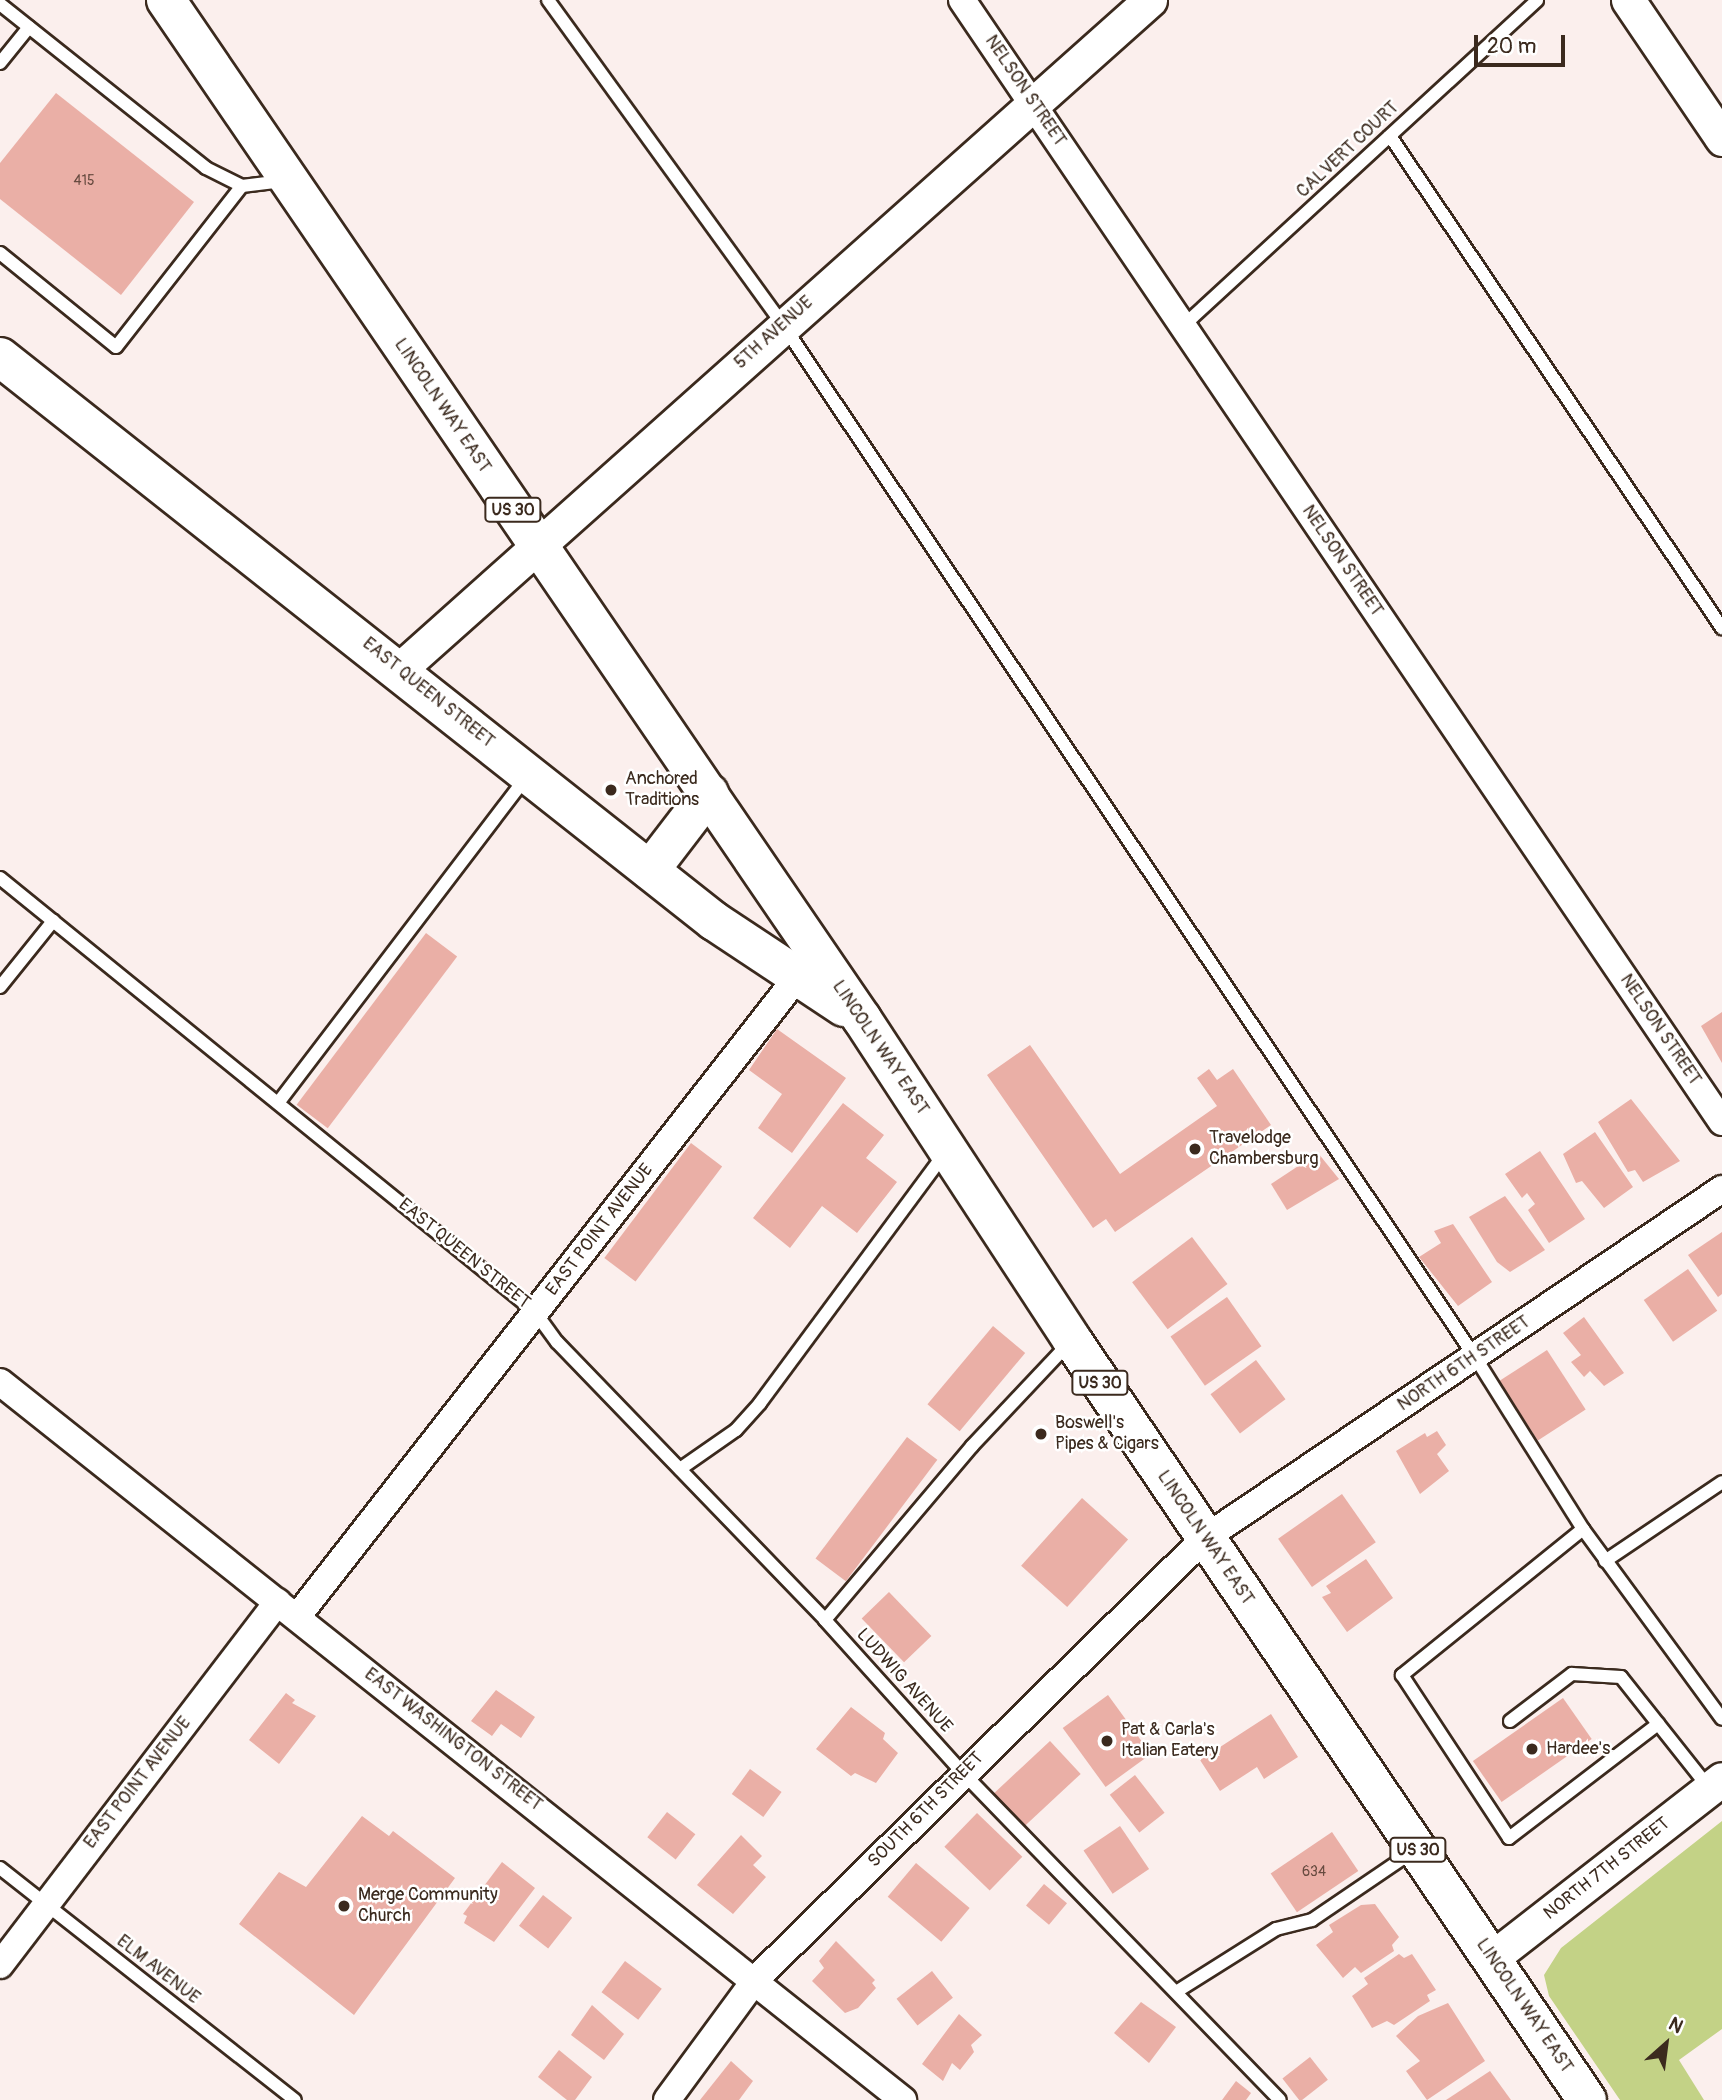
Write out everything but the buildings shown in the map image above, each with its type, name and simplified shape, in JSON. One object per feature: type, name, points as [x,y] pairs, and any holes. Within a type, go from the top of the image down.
[{"type":"highway","name":"LINCOLN WAY EAST","points":[[166,0],[862,1019],[1072,1340],[1587,2100]]},
{"type":"highway","name":"EAST QUEEN STREET","points":[[0,357],[400,669],[714,921],[862,1019]]},
{"type":"highway","points":[[650,870],[709,793]]},
{"type":"street","name":"NELSON STREET","points":[[962,0],[1722,1122]]},
{"type":"street","name":"5TH AVENUE","points":[[400,669],[783,324],[1150,0]]},
{"type":"street","points":[[1628,0],[1722,139]]},
{"type":"street","name":"EAST POINT AVENUE","points":[[0,1965],[45,1904],[535,1312],[799,975]]},
{"type":"street","name":"NORTH 6TH STREET","points":[[1205,1538],[1722,1189]]},
{"type":"street","name":"EAST WASHINGTON STREET","points":[[0,1382],[903,2100]]},
{"type":"street","name":"SOUTH 6TH STREET","points":[[667,2100],[755,1980],[1205,1538]]},
{"type":"street","name":"NORTH 7TH STREET","points":[[1492,1958],[1715,1784]]},
{"type":"lane","points":[[548,0],[783,324],[1475,1357],[1583,1530],[1722,1719]]},
{"type":"lane","name":"CALVERT COURT","points":[[1183,326],[1537,0]]},
{"type":"lane","points":[[0,4],[206,167],[242,186],[290,180]]},
{"type":"lane","points":[[0,64],[29,27]]},
{"type":"lane","points":[[1390,136],[1722,628]]},
{"type":"lane","points":[[0,254],[116,346],[242,186]]},
{"type":"lane","points":[[278,1103],[528,774]]},
{"type":"lane","name":"EAST QUEEN STREET","points":[[0,878],[535,1312]]},
{"type":"lane","points":[[0,987],[53,921]]},
{"type":"lane","points":[[680,1469],[736,1430],[760,1403],[947,1149]]},
{"type":"lane","name":"LUDWIG AVENUE","points":[[535,1312],[557,1342],[825,1620],[963,1773],[1280,2100]]},
{"type":"lane","points":[[825,1620],[972,1446],[1072,1340]]},
{"type":"lane","points":[[1605,1561],[1722,1482]]},
{"type":"lane","points":[[1583,1530],[1402,1675],[1510,1838],[1658,1724]]},
{"type":"lane","points":[[1510,1721],[1572,1674],[1621,1677],[1658,1724],[1715,1784]]},
{"type":"lane","points":[[1176,1992],[1276,1929],[1312,1920],[1417,1849]]},
{"type":"lane","name":"ELM AVENUE","points":[[0,1868],[295,2100]]},
{"type":"green space","points":[[1722,1821],[1722,2029],[1679,2060],[1704,2100],[1620,2100],[1549,1996],[1544,1975],[1561,1948]]},
{"type":"place","name":"Anchored Traditions","points":[[611,790]]},
{"type":"place","name":"Travelodge Chambersburg","points":[[1195,1149]]},
{"type":"place","name":"Boswell's Pipes & Cigars","points":[[1041,1434]]},
{"type":"place","name":"Pat & Carla's Italian Eatery","points":[[1107,1741]]},
{"type":"place","name":"Hardee's","points":[[1532,1749]]},
{"type":"place","name":"Merge Community Church","points":[[344,1906]]}]
